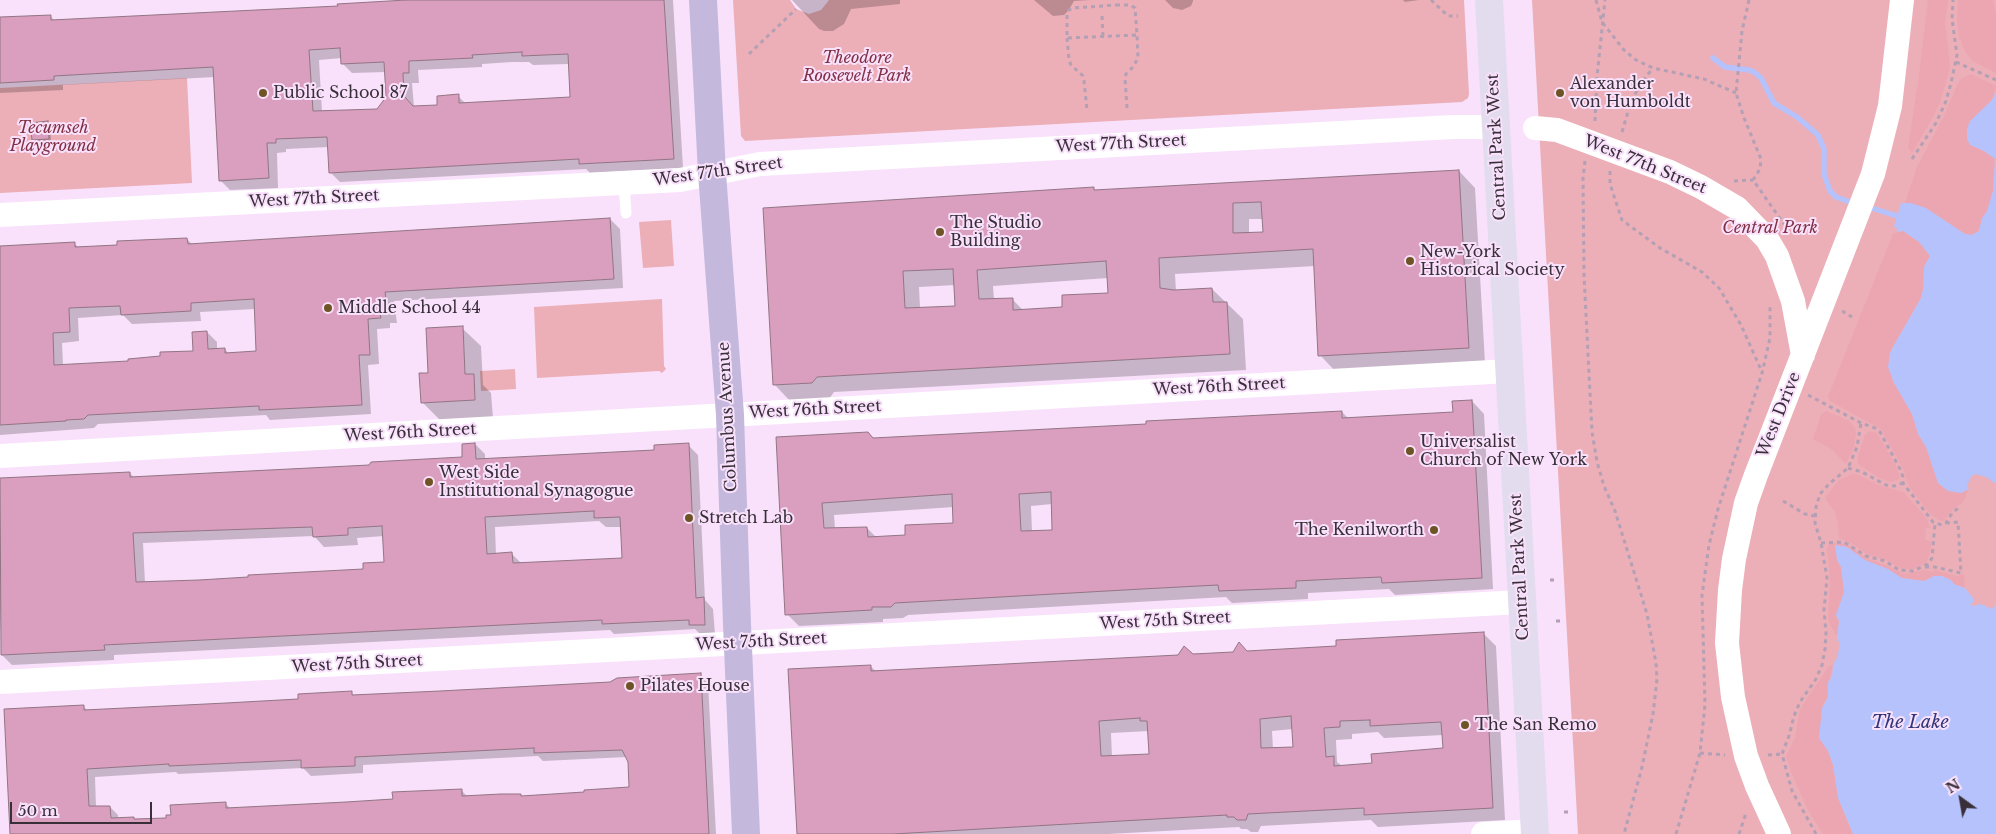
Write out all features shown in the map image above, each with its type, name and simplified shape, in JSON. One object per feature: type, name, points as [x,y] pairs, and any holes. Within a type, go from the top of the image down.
[{"type":"main road","name":"Columbus Avenue","points":[[703,0],[712,173],[730,415],[746,834]]},
{"type":"main road","name":"Central Park West","points":[[1489,0],[1535,833]]},
{"type":"street","name":"West Drive","points":[[1779,834],[1757,786],[1739,728],[1728,670],[1727,618],[1734,559],[1746,504],[1862,204],[1882,141],[1890,106],[1902,0]]},
{"type":"street","name":"West 77th Street","points":[[0,215],[680,180],[760,164],[1453,127],[1496,127]]},
{"type":"street","name":"West 77th Street","points":[[1546,129],[1670,172],[1737,208],[1767,239],[1784,273],[1793,301],[1804,355]]},
{"type":"street","name":"West 76th Street","points":[[0,456],[1509,371]]},
{"type":"street","name":"West 75th Street","points":[[0,682],[1522,602]]},
{"type":"street","points":[[1483,834],[1535,833]]},
{"type":"lane","points":[[624,183],[626,213]]},
{"type":"path","points":[[1101,0],[1102,6]]},
{"type":"path","points":[[1431,0],[1448,16],[1458,16]]},
{"type":"path","points":[[1596,0],[1602,22],[1624,50],[1636,60],[1653,68],[1704,79],[1736,93]]},
{"type":"path","points":[[1595,123],[1605,0]]},
{"type":"path","points":[[1749,0],[1742,31],[1736,93],[1761,159],[1760,170],[1753,180],[1788,230]]},
{"type":"path","points":[[1912,159],[1936,123],[1946,101],[1956,62],[1956,42],[1952,18],[1953,0]]},
{"type":"path","points":[[1087,110],[1083,76],[1069,60],[1067,14],[1073,8],[1102,6],[1130,5],[1136,10],[1136,61],[1125,78],[1127,108]]},
{"type":"path","points":[[750,54],[796,9]]},
{"type":"path","points":[[1102,16],[1103,37]]},
{"type":"path","points":[[1068,38],[1137,35]]},
{"type":"path","points":[[1956,62],[1995,79]]},
{"type":"path","points":[[1620,141],[1630,106],[1640,84],[1653,68]]},
{"type":"path","points":[[1587,155],[1583,183],[1585,285],[1592,432],[1597,462],[1604,486],[1615,512],[1647,614],[1657,679],[1653,714],[1642,767],[1624,834]]},
{"type":"path","points":[[1612,164],[1610,184],[1622,220],[1660,248],[1702,272],[1719,288],[1741,325],[1762,373]]},
{"type":"path","points":[[1676,834],[1700,753],[1705,705],[1702,595],[1709,545],[1718,508],[1762,373],[1770,338],[1771,307],[1769,300]]},
{"type":"path","points":[[1837,308],[1852,317]]},
{"type":"path","points":[[1804,394],[1880,432],[1900,469],[1903,483],[1935,523],[1942,525],[1958,522],[1961,573],[1935,567],[1923,567],[1913,571],[1899,570],[1885,561],[1866,556],[1844,542],[1821,543]]},
{"type":"path","points":[[1816,834],[1792,791],[1782,754],[1797,709],[1816,679],[1823,657],[1826,633],[1824,610],[1827,578],[1815,516],[1820,494],[1828,484],[1848,468],[1857,447],[1861,423]]},
{"type":"path","points":[[1848,468],[1862,472],[1886,485],[1894,486],[1903,483]]},
{"type":"path","points":[[1783,501],[1805,514],[1815,516]]},
{"type":"path","points":[[1946,523],[1952,513],[1961,506]]},
{"type":"path","points":[[1923,567],[1932,558],[1935,523]]},
{"type":"path","points":[[1550,580],[1557,580]]},
{"type":"path","points":[[1556,621],[1561,621]]},
{"type":"path","points":[[1700,753],[1728,755]]},
{"type":"path","points":[[1763,755],[1782,754]]},
{"type":"path","points":[[1564,812],[1572,812]]},
{"type":"green space","name":"Theodore Roosevelt Park","points":[[733,0],[790,0],[796,9],[809,14],[821,10],[829,0],[1464,0],[1469,94],[1468,98],[1462,102],[745,141],[741,136]]},
{"type":"green space","name":"Central Park","points":[[1532,0],[1996,0],[1996,834],[1578,834]]},
{"type":"green space","name":"Tecumseh Playground","points":[[187,78],[192,183],[0,193],[0,88]]},
{"type":"green space","points":[[671,220],[674,266],[643,268],[639,222]]},
{"type":"green space","points":[[662,299],[664,366],[666,369],[662,373],[659,371],[537,378],[534,307]]},
{"type":"green space","points":[[515,369],[516,389],[481,391],[480,371]]},
{"type":"shaded area","points":[[1928,0],[1948,0],[1945,23],[1950,67],[1941,100],[1912,153],[1908,148]]},
{"type":"shaded area","points":[[1958,0],[1993,0],[1996,15],[1996,73],[1973,61],[1965,51],[1959,37],[1957,20]]},
{"type":"shaded area","points":[[1971,74],[1996,86],[1992,100],[1984,109],[1974,147],[1995,159],[1993,191],[1979,231],[1971,235],[1963,233],[1926,208],[1905,203],[1917,167],[1944,116],[1957,85],[1961,79]]},
{"type":"shaded area","points":[[1903,231],[1919,242],[1930,256],[1924,267],[1921,298],[1890,353],[1888,367],[1894,383],[1912,414],[1918,434],[1926,446],[1938,483],[1942,487],[1961,493],[1968,490],[1963,502],[1952,510],[1944,521],[1940,521],[1930,514],[1910,488],[1903,469],[1881,429],[1830,401],[1828,397],[1893,234]]},
{"type":"shaded area","points":[[1826,411],[1849,421],[1855,428],[1854,447],[1846,464],[1830,448],[1813,439],[1821,415]]},
{"type":"shaded area","points":[[1870,431],[1877,433],[1895,464],[1900,477],[1898,480],[1891,482],[1879,478],[1858,464],[1858,456],[1865,435]]},
{"type":"shaded area","points":[[1852,474],[1859,475],[1878,485],[1903,492],[1925,516],[1931,528],[1926,528],[1925,540],[1931,541],[1931,547],[1926,563],[1914,569],[1902,569],[1884,559],[1868,555],[1853,544],[1839,538],[1835,512],[1825,498],[1838,481]]},
{"type":"shaded area","points":[[1829,544],[1846,544],[1867,559],[1886,565],[1904,574],[1924,570],[1932,572],[1935,570],[1957,576],[1964,574],[1965,588],[1954,584],[1951,580],[1934,576],[1924,581],[1902,578],[1865,560],[1847,547],[1835,545],[1837,560],[1841,567],[1844,592],[1836,617],[1839,621],[1837,636],[1829,623],[1828,615],[1830,579],[1827,549]]},
{"type":"shaded area","points":[[1833,665],[1827,689],[1828,697],[1823,704],[1819,738],[1828,751],[1833,765],[1838,798],[1853,834],[1823,834],[1808,810],[1786,756],[1795,738],[1802,706],[1829,666]]},
{"type":"water","points":[[1996,91],[1996,484],[1986,477],[1975,474],[1971,477],[1967,486],[1969,489],[1961,493],[1948,491],[1938,483],[1912,414],[1894,383],[1888,367],[1890,353],[1921,298],[1924,267],[1930,256],[1919,242],[1903,231],[1897,232],[1894,226],[1901,203],[1911,203],[1926,208],[1965,234],[1971,235],[1979,231],[1993,191],[1995,159],[1984,151],[1970,145],[1967,139],[1967,129],[1970,121],[1992,100]]},
{"type":"water","name":"The Lake","points":[[1835,545],[1847,547],[1865,560],[1888,569],[1902,578],[1924,581],[1934,576],[1942,576],[1951,580],[1954,584],[1965,588],[1973,598],[1973,603],[1970,604],[1973,606],[1981,604],[1992,609],[1996,604],[1996,834],[1853,834],[1838,798],[1833,765],[1828,751],[1819,738],[1822,708],[1828,697],[1828,682],[1832,676],[1833,665],[1837,658],[1840,644],[1837,639],[1839,621],[1836,615],[1844,592],[1841,567],[1837,560]]},
{"type":"building","points":[[406,0],[664,0],[674,159],[579,164],[579,159],[329,173],[327,137],[276,139],[276,143],[267,143],[269,178],[219,181],[213,67],[54,76],[54,80],[0,83],[0,17],[51,15],[51,20],[338,6],[337,4]],"holes":[[[340,48],[341,64],[384,62],[386,97],[377,109],[313,111],[309,50]],[[522,52],[522,56],[568,54],[570,97],[459,103],[459,94],[437,96],[437,105],[413,106],[404,96],[403,73],[409,73],[409,61],[473,58],[472,55]]]},
{"type":"building","points":[[48,121],[49,139],[32,140],[30,123]]},
{"type":"building","points":[[1459,170],[1469,348],[1318,356],[1313,249],[1159,258],[1160,288],[1174,290],[1212,288],[1213,302],[1227,302],[1230,354],[817,377],[812,383],[773,385],[763,208],[1094,187],[1094,190]],"holes":[[[1261,202],[1263,232],[1233,233],[1233,203]],[[1106,261],[1108,293],[1062,295],[1062,307],[1013,310],[1013,298],[979,299],[977,270]],[[953,269],[955,306],[905,308],[903,271]]]},
{"type":"building","points":[[610,218],[614,279],[385,292],[388,313],[380,314],[381,318],[368,319],[370,355],[359,355],[362,405],[259,410],[259,406],[88,415],[84,419],[0,425],[0,246],[75,242],[75,247],[117,245],[117,241],[187,238],[188,244]],"holes":[[[254,299],[256,351],[225,353],[225,348],[208,349],[207,331],[192,332],[193,351],[160,352],[160,356],[128,359],[128,361],[54,365],[53,333],[70,332],[69,308],[120,306],[121,315],[191,311],[191,303]]]},
{"type":"building","points":[[463,326],[465,374],[474,374],[475,400],[421,403],[419,373],[428,373],[426,328]]},
{"type":"building","points":[[1472,400],[1482,578],[1382,583],[1381,577],[1335,579],[1296,581],[1296,588],[1219,591],[1218,585],[1142,589],[895,603],[891,607],[872,607],[872,610],[785,615],[776,437],[868,432],[873,438],[1146,424],[1146,421],[1342,411],[1342,418],[1453,412],[1452,401]],"holes":[[[1051,492],[1052,530],[1021,531],[1019,494]],[[952,494],[953,523],[905,525],[905,535],[868,537],[867,527],[824,528],[822,503]]]},
{"type":"building","points":[[475,443],[476,459],[654,450],[654,445],[689,443],[696,598],[704,597],[705,625],[689,625],[689,620],[602,624],[602,620],[104,645],[105,650],[1,655],[0,478],[130,472],[130,477],[369,465],[371,462],[462,457],[462,444]],"holes":[[[594,511],[594,518],[620,517],[622,558],[513,563],[512,552],[487,554],[485,517]],[[382,526],[384,562],[363,563],[363,569],[248,575],[248,577],[199,580],[136,582],[133,533],[312,527],[313,537],[348,535],[348,528]]]},
{"type":"building","points":[[1484,632],[1493,808],[1364,815],[1364,808],[1248,814],[1246,820],[1237,820],[1234,817],[1227,817],[1227,815],[893,834],[797,834],[788,669],[871,665],[871,671],[1178,655],[1184,646],[1193,654],[1233,652],[1239,642],[1247,651],[1336,646],[1336,640]],"holes":[[[1291,716],[1293,747],[1261,748],[1260,719]],[[1140,718],[1140,721],[1147,721],[1149,754],[1101,756],[1099,721]],[[1370,720],[1370,726],[1441,722],[1443,748],[1371,754],[1372,763],[1334,766],[1334,756],[1326,757],[1324,728],[1340,727],[1340,721]]]},
{"type":"building","points":[[701,673],[709,834],[10,834],[4,709],[84,705],[84,710],[226,703],[298,699],[298,694],[352,691],[352,695],[440,691],[610,682],[617,678]],"holes":[[[534,748],[534,753],[622,750],[628,762],[629,787],[521,796],[521,794],[462,796],[462,789],[392,792],[393,799],[226,808],[226,802],[170,805],[171,815],[166,815],[166,818],[111,818],[110,806],[89,806],[87,769],[169,764],[169,766],[301,760],[301,768],[355,766],[355,757]]]},
{"type":"waterway","points":[[1713,58],[1725,67],[1754,72],[1761,78],[1774,103],[1797,117],[1818,135],[1824,149],[1824,174],[1830,191],[1836,197],[1856,204]]},
{"type":"waterway","points":[[1865,206],[1897,216]]},
{"type":"place","name":"Public School 87","points":[[263,93]]},
{"type":"place","name":"Alexander von Humboldt","points":[[1560,93]]},
{"type":"place","name":"The Studio Building","points":[[940,232]]},
{"type":"place","name":"New-York Historical Society","points":[[1410,261]]},
{"type":"place","name":"Middle School 44","points":[[328,308]]},
{"type":"place","name":"Universalist Church of New York","points":[[1410,451]]},
{"type":"place","name":"West Side Institutional Synagogue","points":[[429,482]]},
{"type":"place","name":"Stretch Lab","points":[[689,518]]},
{"type":"place","name":"The Kenilworth","points":[[1434,530]]},
{"type":"place","name":"Pilates House","points":[[630,686]]},
{"type":"place","name":"The San Remo","points":[[1465,725]]}]
